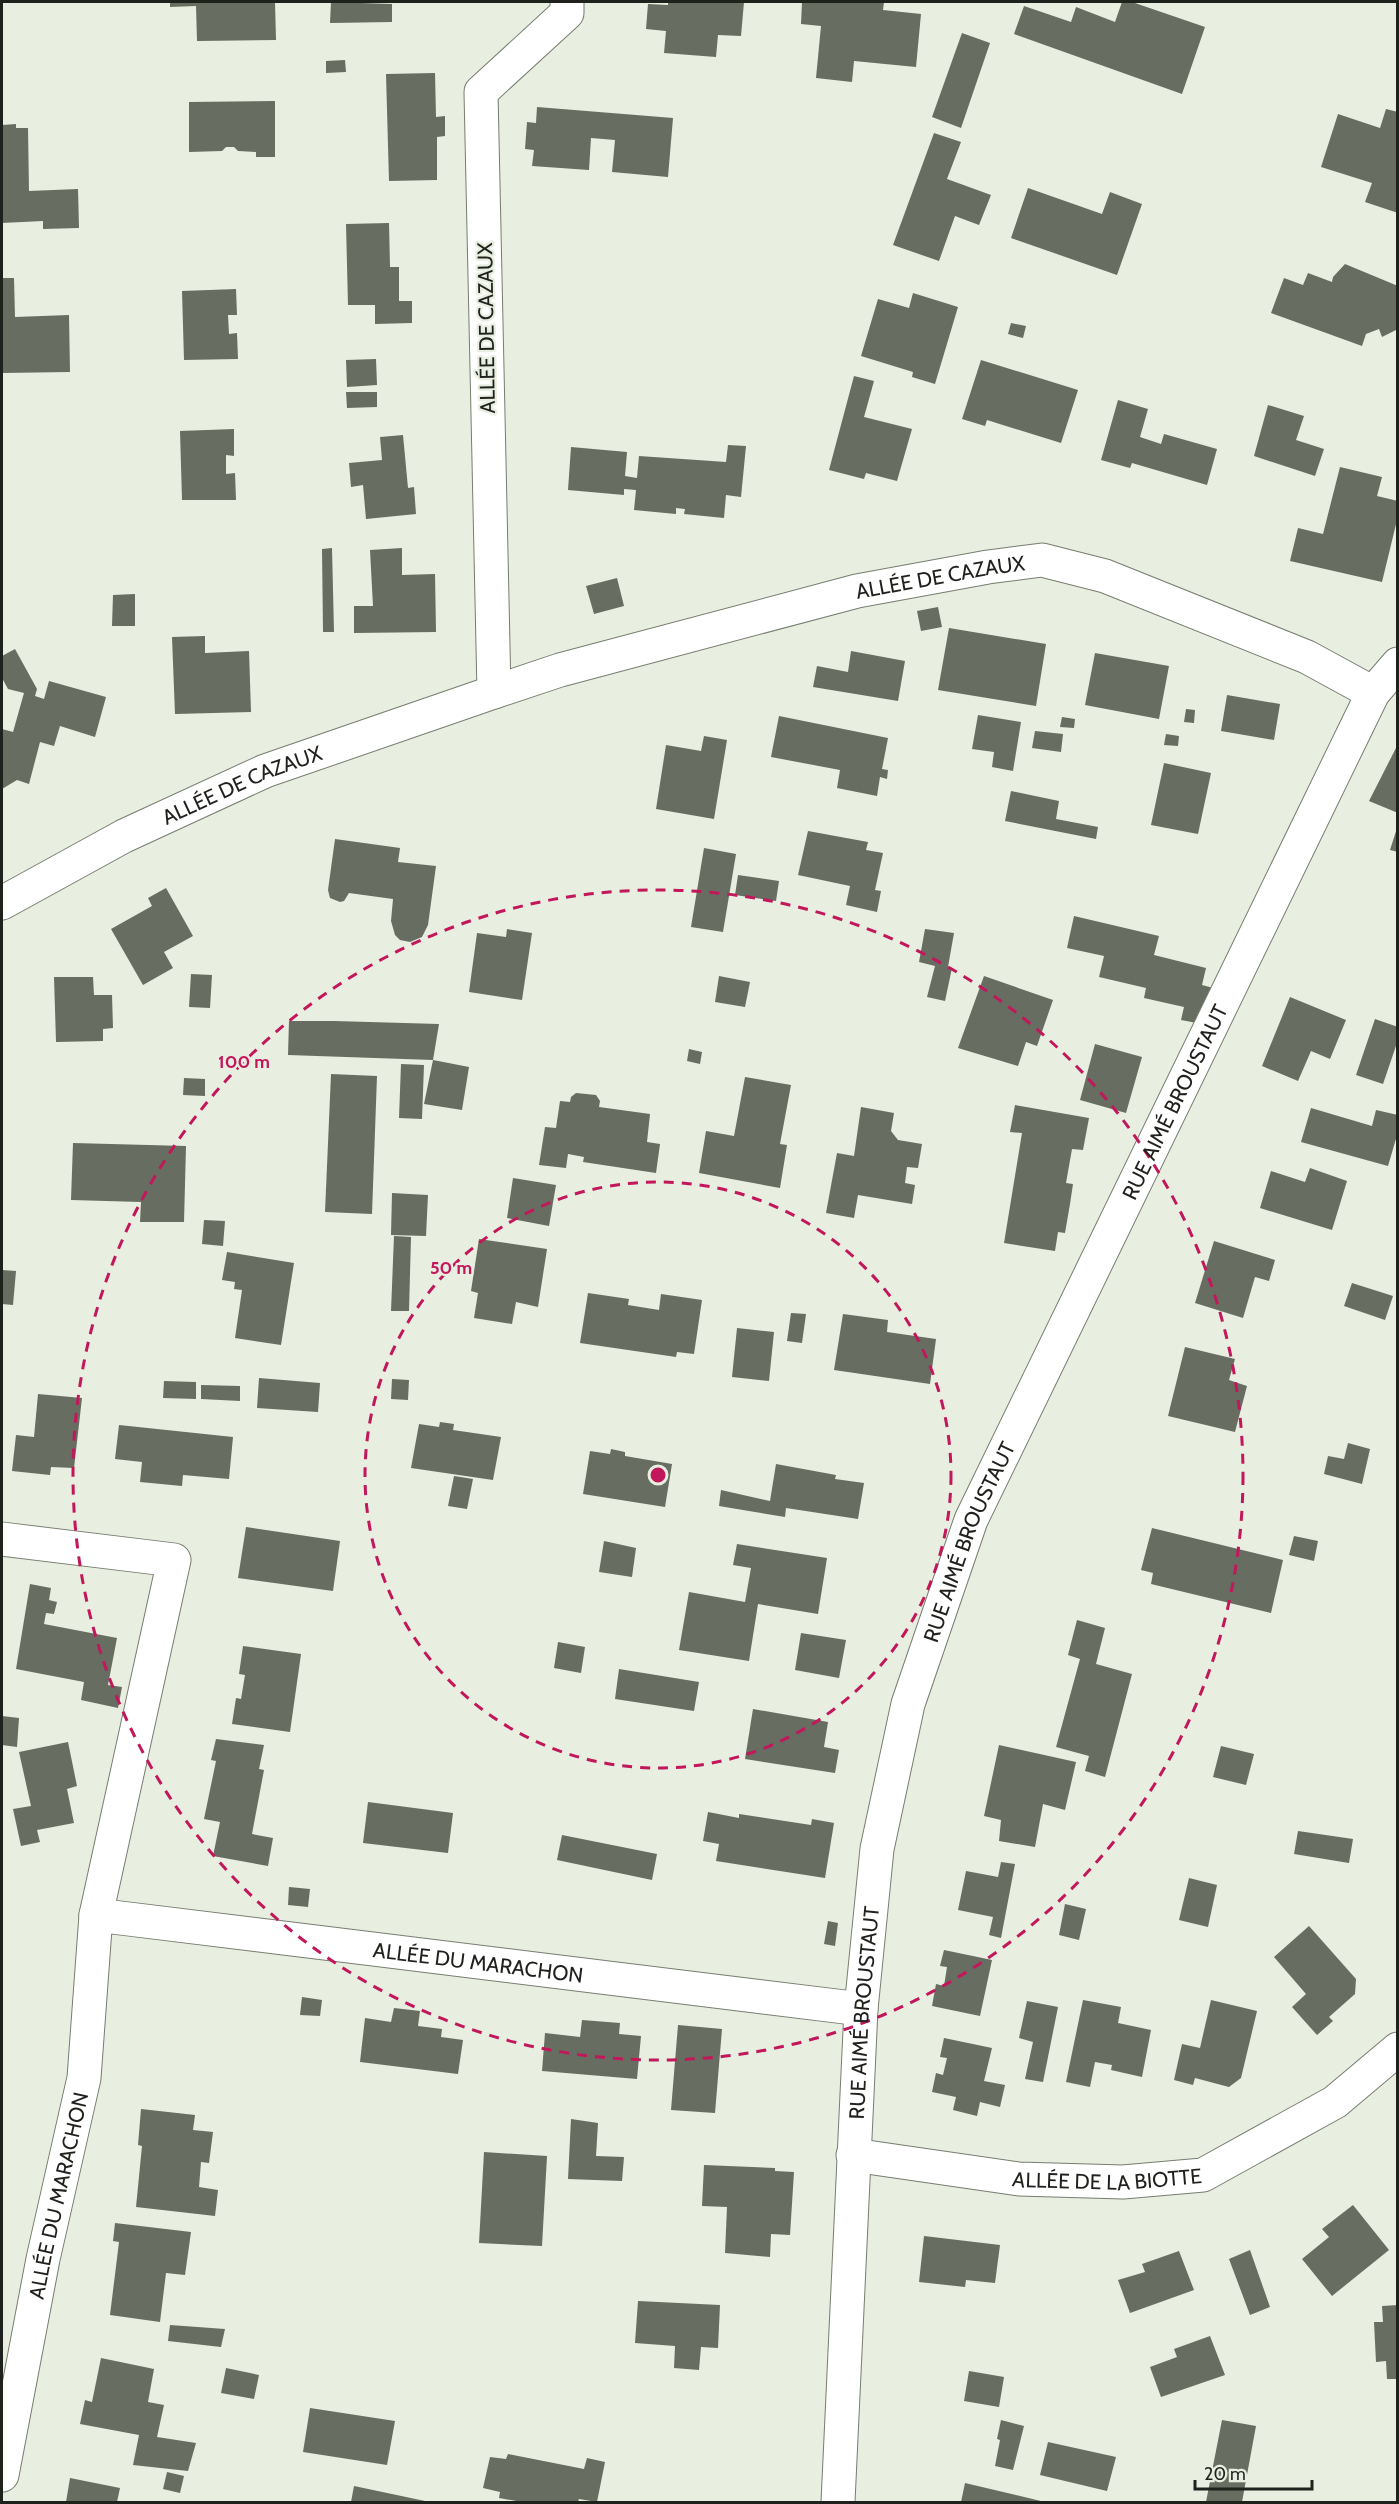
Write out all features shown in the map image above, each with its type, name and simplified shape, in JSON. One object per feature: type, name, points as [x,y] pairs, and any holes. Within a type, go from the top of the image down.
[{"type":"street","name":"ALLÉE DE CAZAUX","points":[[494,692],[481,92],[567,13],[567,2]]},
{"type":"street","name":"ALLÉE DE CAZAUX","points":[[2,903],[124,836],[265,771],[494,692],[560,670],[857,591],[988,567],[1042,560],[1105,576],[1297,652],[1373,693]]},
{"type":"street","name":"RUE AIMÉ BROUSTAUT","points":[[838,2502],[861,2009],[877,1849],[906,1715],[971,1520],[1373,693],[1398,664]]},
{"type":"street","name":"ALLÉE DU MARACHON","points":[[2,1539],[174,1560],[96,1915],[84,2078],[43,2259],[2,2475]]},
{"type":"street","name":"ALLÉE DU MARACHON","points":[[96,1915],[861,2009]]},
{"type":"street","name":"ALLÉE DE LA BIOTTE","points":[[853,2155],[1019,2179],[1123,2182],[1203,2175],[1335,2102],[1398,2049]]},
{"type":"building","points":[[170,2],[275,2],[276,40],[197,41],[196,6],[170,7]]},
{"type":"building","points":[[331,2],[392,4],[392,22],[330,23]]},
{"type":"building","points":[[668,2],[744,2],[741,36],[718,35],[716,57],[664,53],[666,31],[646,29],[648,4],[668,5]]},
{"type":"building","points":[[802,2],[884,2],[883,10],[921,14],[916,67],[854,61],[852,82],[816,78],[821,26],[801,24]]},
{"type":"building","points":[[1122,2],[1132,2],[1205,27],[1182,94],[1014,34],[1024,6],[1071,22],[1076,7],[1115,22]]},
{"type":"building","points":[[962,33],[990,43],[961,128],[932,117]]},
{"type":"building","points":[[345,60],[346,72],[326,73],[326,61]]},
{"type":"building","points":[[435,73],[436,117],[445,116],[445,136],[437,137],[437,180],[389,181],[386,74]]},
{"type":"building","points":[[275,101],[275,157],[256,157],[256,152],[238,151],[234,147],[226,147],[222,151],[189,152],[189,102]]},
{"type":"building","points":[[537,107],[673,118],[668,177],[612,172],[615,140],[591,138],[589,170],[532,166],[534,150],[525,149],[527,122],[536,123]]},
{"type":"building","points":[[1386,109],[1398,112],[1398,213],[1365,202],[1372,183],[1321,167],[1338,114],[1380,128]]},
{"type":"building","points":[[16,124],[16,128],[28,128],[29,191],[78,189],[79,228],[43,229],[43,221],[2,223],[2,125]]},
{"type":"building","points":[[934,133],[961,142],[947,179],[991,195],[979,225],[955,216],[939,261],[893,245]]},
{"type":"building","points":[[1028,188],[1102,214],[1110,192],[1142,204],[1117,275],[1011,238]]},
{"type":"building","points":[[389,223],[390,267],[399,267],[399,301],[412,301],[412,323],[375,324],[375,305],[348,305],[346,224]]},
{"type":"building","points":[[1345,264],[1398,286],[1398,329],[1382,337],[1379,329],[1366,334],[1362,346],[1271,313],[1284,278],[1303,285],[1308,273],[1332,282],[1333,277]]},
{"type":"building","points":[[2,278],[14,278],[15,317],[69,315],[70,372],[2,373]]},
{"type":"building","points":[[236,289],[237,315],[228,315],[229,334],[237,333],[238,359],[184,360],[182,291]]},
{"type":"building","points":[[913,293],[958,307],[935,384],[912,377],[913,372],[861,356],[878,299],[909,308]]},
{"type":"building","points":[[1011,323],[1026,326],[1023,338],[1008,334]]},
{"type":"building","points":[[376,359],[377,385],[347,387],[346,360]]},
{"type":"building","points":[[981,360],[1078,390],[1061,443],[987,420],[985,426],[962,419]]},
{"type":"building","points":[[854,376],[874,381],[864,417],[912,429],[897,481],[866,473],[864,479],[829,470]]},
{"type":"building","points":[[346,392],[377,392],[377,407],[347,408]]},
{"type":"building","points":[[1118,400],[1148,409],[1140,437],[1161,444],[1164,434],[1217,449],[1207,485],[1132,463],[1130,468],[1101,460]]},
{"type":"building","points":[[1268,405],[1304,416],[1296,440],[1324,449],[1315,476],[1254,456]]},
{"type":"building","points":[[234,429],[234,456],[226,455],[226,474],[235,473],[236,500],[182,500],[180,431]]},
{"type":"building","points":[[403,435],[408,488],[414,487],[416,514],[366,519],[363,485],[351,487],[349,463],[382,460],[380,437]]},
{"type":"building","points":[[728,445],[746,446],[741,497],[726,495],[724,518],[684,514],[685,509],[676,508],[676,514],[634,510],[636,490],[624,489],[624,495],[568,490],[571,447],[627,452],[625,476],[637,478],[639,456],[726,462]]},
{"type":"building","points":[[1340,467],[1382,477],[1377,496],[1398,501],[1398,516],[1382,582],[1290,561],[1298,528],[1323,534]]},
{"type":"building","points":[[332,548],[334,632],[323,632],[322,549]]},
{"type":"building","points":[[402,548],[402,575],[435,574],[436,632],[354,633],[354,606],[373,606],[370,550]]},
{"type":"building","points":[[617,578],[624,606],[594,614],[586,586]]},
{"type":"building","points":[[135,594],[135,626],[112,626],[113,595]]},
{"type":"building","points":[[938,607],[942,627],[921,631],[917,611]]},
{"type":"building","points":[[949,628],[1046,644],[1036,706],[938,690]]},
{"type":"building","points":[[205,636],[205,653],[249,651],[251,712],[175,714],[172,637]]},
{"type":"building","points":[[15,649],[37,689],[35,696],[44,699],[49,681],[106,697],[95,737],[60,726],[54,746],[40,742],[29,784],[17,780],[2,789],[2,729],[13,732],[24,693],[8,689],[2,678],[2,656]]},
{"type":"building","points":[[851,651],[905,661],[898,701],[813,687],[817,666],[848,672]]},
{"type":"building","points":[[1095,653],[1169,666],[1159,719],[1085,705]]},
{"type":"building","points":[[1227,695],[1280,704],[1274,740],[1221,731]]},
{"type":"building","points":[[1186,709],[1195,710],[1194,723],[1184,722]]},
{"type":"building","points":[[978,715],[1021,722],[1013,771],[992,767],[994,752],[972,749]]},
{"type":"building","points":[[779,716],[888,738],[882,769],[888,770],[887,779],[880,777],[877,796],[837,788],[840,770],[771,757]]},
{"type":"building","points":[[1062,717],[1075,719],[1074,728],[1060,727]]},
{"type":"building","points":[[1035,731],[1063,734],[1061,752],[1032,748]]},
{"type":"building","points":[[1166,734],[1179,736],[1178,746],[1164,745]]},
{"type":"building","points":[[704,736],[727,740],[714,819],[656,809],[666,745],[701,751]]},
{"type":"building","points":[[1398,744],[1398,813],[1369,801]]},
{"type":"building","points":[[1164,763],[1211,773],[1198,834],[1151,825]]},
{"type":"building","points":[[1011,791],[1059,801],[1056,819],[1098,827],[1096,839],[1005,821]]},
{"type":"building","points":[[1398,828],[1398,852],[1390,850]]},
{"type":"building","points":[[808,831],[868,842],[866,850],[883,853],[875,890],[881,891],[877,912],[846,905],[850,886],[798,875]]},
{"type":"building","points":[[335,839],[400,848],[398,862],[436,866],[428,925],[422,937],[410,942],[400,940],[395,935],[391,921],[393,899],[349,893],[344,901],[340,902],[330,898],[328,890]]},
{"type":"building","points":[[704,848],[736,854],[723,932],[691,927]]},
{"type":"building","points":[[738,875],[779,881],[776,901],[735,895]]},
{"type":"building","points":[[166,888],[193,936],[164,952],[173,968],[143,985],[111,929],[152,906],[148,898]]},
{"type":"building","points":[[1074,916],[1159,936],[1154,955],[1206,968],[1202,985],[1217,989],[1197,1023],[1181,1020],[1184,1007],[1144,998],[1146,988],[1099,977],[1104,956],[1067,948]]},
{"type":"building","points":[[507,929],[532,933],[522,1000],[469,992],[477,933],[506,937]]},
{"type":"building","points":[[925,929],[954,933],[948,967],[952,968],[945,1001],[927,997],[935,966],[919,962]]},
{"type":"building","points":[[191,974],[212,975],[210,1008],[189,1007]]},
{"type":"building","points":[[719,976],[750,982],[745,1007],[715,1002]]},
{"type":"building","points":[[984,976],[1053,1000],[1037,1046],[1026,1042],[1018,1066],[958,1048]]},
{"type":"building","points":[[54,977],[93,977],[94,995],[112,995],[113,1028],[103,1029],[103,1041],[56,1042]]},
{"type":"building","points":[[1290,997],[1346,1020],[1330,1059],[1311,1051],[1298,1081],[1262,1066]]},
{"type":"building","points":[[1375,1019],[1398,1027],[1398,1040],[1383,1084],[1356,1075]]},
{"type":"building","points":[[289,1021],[439,1024],[433,1060],[288,1055]]},
{"type":"building","points":[[1095,1044],[1142,1057],[1126,1113],[1080,1100]]},
{"type":"building","points":[[689,1049],[702,1052],[700,1064],[687,1061]]},
{"type":"building","points":[[433,1060],[469,1067],[462,1110],[424,1104]]},
{"type":"building","points":[[401,1064],[424,1065],[422,1119],[399,1118]]},
{"type":"building","points":[[331,1074],[377,1076],[372,1214],[325,1212]]},
{"type":"building","points":[[745,1077],[791,1085],[780,1144],[787,1145],[780,1188],[699,1173],[706,1131],[734,1136]]},
{"type":"building","points":[[184,1078],[205,1079],[205,1096],[183,1095]]},
{"type":"building","points":[[576,1093],[596,1095],[600,1101],[599,1107],[650,1114],[647,1142],[660,1144],[656,1173],[583,1162],[584,1157],[568,1154],[566,1168],[539,1165],[545,1127],[556,1128],[560,1101],[570,1102],[571,1097]]},
{"type":"building","points":[[1015,1105],[1089,1118],[1083,1150],[1072,1149],[1066,1183],[1073,1184],[1070,1204],[1065,1233],[1058,1232],[1055,1251],[1004,1243],[1022,1133],[1010,1132]]},
{"type":"building","points":[[861,1107],[894,1113],[891,1131],[898,1140],[922,1144],[918,1168],[907,1167],[905,1183],[915,1185],[912,1204],[858,1195],[854,1218],[826,1213],[837,1153],[854,1156]]},
{"type":"building","points":[[1311,1108],[1372,1126],[1376,1110],[1398,1115],[1398,1132],[1388,1166],[1301,1142]]},
{"type":"building","points":[[73,1143],[186,1146],[184,1222],[140,1222],[141,1202],[71,1200]]},
{"type":"building","points":[[1310,1168],[1347,1181],[1332,1230],[1260,1208],[1271,1171],[1305,1182]]},
{"type":"building","points":[[513,1178],[556,1185],[549,1226],[507,1218]]},
{"type":"building","points":[[392,1193],[428,1195],[426,1236],[391,1235]]},
{"type":"building","points":[[204,1220],[225,1221],[223,1246],[202,1244]]},
{"type":"building","points":[[394,1236],[411,1237],[409,1311],[391,1311]]},
{"type":"building","points":[[479,1239],[547,1249],[538,1307],[516,1302],[512,1324],[474,1318],[478,1293],[471,1291]]},
{"type":"building","points":[[1214,1241],[1275,1260],[1269,1281],[1255,1277],[1243,1318],[1195,1303]]},
{"type":"building","points":[[227,1252],[294,1263],[281,1345],[235,1338],[242,1290],[234,1289],[235,1282],[222,1280]]},
{"type":"building","points":[[2,1270],[16,1271],[13,1305],[2,1304]]},
{"type":"building","points":[[1352,1283],[1393,1296],[1385,1320],[1344,1306]]},
{"type":"building","points":[[588,1293],[629,1299],[628,1305],[659,1310],[661,1294],[702,1300],[694,1354],[677,1352],[676,1357],[580,1343]]},
{"type":"building","points":[[791,1313],[806,1314],[802,1343],[787,1341]]},
{"type":"building","points":[[843,1314],[888,1320],[887,1332],[936,1339],[930,1384],[834,1370]]},
{"type":"building","points":[[737,1328],[774,1332],[769,1381],[732,1377]]},
{"type":"building","points":[[1185,1347],[1235,1359],[1229,1380],[1247,1386],[1235,1432],[1168,1416]]},
{"type":"building","points":[[259,1378],[320,1383],[318,1412],[257,1408]]},
{"type":"building","points":[[392,1379],[409,1380],[408,1400],[391,1399]]},
{"type":"building","points":[[164,1381],[196,1382],[196,1399],[163,1398]]},
{"type":"building","points":[[201,1385],[240,1386],[240,1401],[201,1399]]},
{"type":"building","points":[[38,1394],[82,1398],[74,1468],[51,1467],[50,1475],[12,1471],[16,1435],[34,1437]]},
{"type":"building","points":[[440,1422],[454,1424],[453,1430],[501,1437],[493,1480],[411,1468],[419,1424],[439,1427]]},
{"type":"building","points":[[119,1425],[233,1437],[229,1479],[183,1475],[182,1486],[140,1482],[142,1462],[115,1459]]},
{"type":"building","points":[[1348,1443],[1370,1449],[1362,1484],[1324,1474],[1328,1456],[1344,1459]]},
{"type":"building","points":[[611,1449],[625,1452],[625,1456],[672,1464],[665,1507],[583,1494],[590,1451],[610,1454]]},
{"type":"building","points":[[776,1464],[836,1475],[835,1479],[864,1483],[858,1519],[786,1508],[785,1517],[719,1506],[721,1490],[770,1501]]},
{"type":"building","points":[[454,1476],[473,1479],[467,1509],[448,1506]]},
{"type":"building","points":[[246,1527],[340,1541],[333,1591],[238,1578]]},
{"type":"building","points":[[1152,1528],[1283,1560],[1271,1613],[1151,1584],[1153,1573],[1141,1570]]},
{"type":"building","points":[[1294,1536],[1318,1541],[1314,1561],[1289,1555]]},
{"type":"building","points":[[604,1541],[636,1548],[632,1577],[599,1572]]},
{"type":"building","points":[[737,1544],[827,1558],[818,1614],[758,1604],[749,1661],[679,1650],[689,1592],[745,1602],[751,1568],[733,1565]]},
{"type":"building","points":[[30,1584],[51,1588],[49,1600],[57,1602],[54,1614],[46,1613],[44,1624],[117,1638],[108,1685],[122,1687],[118,1708],[81,1700],[84,1682],[16,1669]]},
{"type":"building","points":[[1077,1620],[1105,1628],[1096,1664],[1132,1674],[1105,1777],[1085,1771],[1089,1756],[1056,1747],[1080,1659],[1068,1655]]},
{"type":"building","points":[[801,1633],[846,1640],[839,1678],[795,1670]]},
{"type":"building","points":[[558,1642],[585,1647],[581,1673],[554,1668]]},
{"type":"building","points":[[243,1646],[301,1654],[290,1732],[232,1724],[236,1698],[241,1699],[245,1675],[239,1674]]},
{"type":"building","points":[[619,1669],[699,1682],[694,1711],[615,1699]]},
{"type":"building","points":[[753,1709],[828,1722],[824,1747],[839,1750],[835,1773],[745,1759]]},
{"type":"building","points":[[2,1716],[19,1718],[17,1747],[2,1745]]},
{"type":"building","points":[[216,1739],[264,1745],[259,1769],[264,1770],[252,1834],[273,1838],[268,1866],[213,1856],[220,1822],[204,1819],[216,1761],[211,1760]]},
{"type":"building","points":[[68,1742],[77,1786],[67,1789],[74,1823],[37,1830],[40,1842],[21,1846],[13,1809],[31,1806],[19,1752]]},
{"type":"building","points":[[999,1745],[1076,1762],[1065,1810],[1043,1804],[1035,1847],[999,1841],[1001,1820],[984,1816]]},
{"type":"building","points":[[1221,1746],[1254,1754],[1246,1785],[1213,1777]]},
{"type":"building","points":[[368,1802],[453,1813],[448,1853],[363,1843]]},
{"type":"building","points":[[708,1812],[739,1818],[739,1814],[811,1825],[812,1819],[834,1823],[825,1878],[716,1861],[719,1844],[703,1841]]},
{"type":"building","points":[[1298,1831],[1353,1839],[1349,1863],[1294,1854]]},
{"type":"building","points":[[562,1835],[657,1854],[652,1880],[557,1860]]},
{"type":"building","points":[[1001,1862],[1015,1864],[1001,1938],[989,1935],[993,1917],[958,1910],[966,1871],[998,1877]]},
{"type":"building","points":[[1189,1878],[1217,1885],[1208,1927],[1179,1920]]},
{"type":"building","points":[[289,1887],[310,1889],[308,1907],[288,1905]]},
{"type":"building","points":[[1065,1904],[1086,1909],[1079,1940],[1059,1935]]},
{"type":"building","points":[[828,1921],[838,1923],[835,1946],[824,1944]]},
{"type":"building","points":[[1309,1926],[1356,1979],[1355,1994],[1329,2017],[1333,2021],[1317,2035],[1292,2007],[1306,1994],[1274,1957]]},
{"type":"building","points":[[944,1950],[992,1960],[980,2016],[932,2006],[936,1984],[944,1986],[947,1967],[940,1966]]},
{"type":"building","points":[[302,1997],[322,2000],[320,2016],[300,2015]]},
{"type":"building","points":[[1083,2000],[1121,2007],[1118,2023],[1151,2030],[1142,2077],[1111,2070],[1112,2065],[1095,2062],[1090,2087],[1066,2082]]},
{"type":"building","points":[[1211,2000],[1257,2011],[1241,2078],[1229,2087],[1195,2078],[1193,2085],[1174,2080],[1182,2044],[1200,2048]]},
{"type":"building","points":[[1027,2001],[1058,2007],[1043,2082],[1025,2079],[1033,2042],[1019,2038]]},
{"type":"building","points":[[394,2008],[420,2011],[418,2026],[442,2029],[441,2037],[463,2040],[458,2074],[360,2062],[365,2018],[391,2022]]},
{"type":"building","points":[[582,2020],[620,2023],[619,2034],[641,2036],[637,2079],[542,2071],[545,2033],[580,2037]]},
{"type":"building","points":[[678,2025],[722,2029],[715,2113],[671,2110]]},
{"type":"building","points":[[944,2038],[992,2048],[984,2081],[1005,2085],[1000,2107],[980,2102],[977,2116],[953,2110],[956,2097],[932,2092],[936,2073],[943,2075],[947,2058],[940,2057]]},
{"type":"building","points":[[141,2109],[195,2115],[193,2130],[213,2132],[209,2163],[201,2162],[199,2187],[218,2190],[215,2216],[136,2207],[142,2146],[138,2145]]},
{"type":"building","points":[[571,2119],[598,2123],[596,2156],[624,2157],[622,2181],[568,2179]]},
{"type":"building","points":[[484,2152],[547,2156],[542,2246],[479,2243]]},
{"type":"building","points":[[704,2165],[775,2168],[775,2171],[794,2172],[790,2235],[771,2234],[770,2257],[725,2253],[727,2207],[702,2206]]},
{"type":"building","points":[[1353,2205],[1389,2250],[1332,2296],[1302,2259],[1329,2237],[1322,2229]]},
{"type":"building","points":[[115,2223],[191,2232],[185,2275],[166,2273],[160,2322],[110,2315],[119,2242],[113,2241]]},
{"type":"building","points":[[924,2236],[1000,2245],[995,2283],[966,2280],[965,2287],[919,2282]]},
{"type":"building","points":[[1250,2250],[1270,2307],[1250,2315],[1229,2259]]},
{"type":"building","points":[[1179,2251],[1194,2290],[1130,2313],[1118,2280],[1145,2272],[1142,2264]]},
{"type":"building","points":[[638,2301],[720,2305],[718,2348],[701,2347],[699,2370],[674,2368],[675,2346],[635,2343]]},
{"type":"building","points":[[1398,2305],[1398,2379],[1387,2379],[1386,2361],[1376,2362],[1374,2322],[1383,2322],[1382,2306]]},
{"type":"building","points":[[170,2325],[225,2329],[221,2347],[168,2341]]},
{"type":"building","points":[[1210,2336],[1225,2375],[1161,2397],[1150,2367],[1177,2357],[1174,2349]]},
{"type":"building","points":[[101,2358],[154,2369],[148,2402],[164,2405],[157,2437],[196,2443],[188,2471],[133,2465],[139,2435],[80,2424],[85,2400],[92,2402]]},
{"type":"building","points":[[226,2368],[259,2375],[254,2399],[221,2393]]},
{"type":"building","points":[[969,2371],[1004,2377],[999,2407],[964,2401]]},
{"type":"building","points":[[310,2408],[395,2421],[387,2465],[303,2452]]},
{"type":"building","points":[[1001,2420],[1024,2426],[1013,2470],[995,2466]]},
{"type":"building","points":[[1222,2420],[1256,2426],[1242,2502],[1206,2502]]},
{"type":"building","points":[[1048,2442],[1116,2457],[1107,2491],[1040,2475]]},
{"type":"building","points":[[508,2454],[584,2469],[587,2458],[605,2462],[597,2502],[579,2499],[578,2502],[522,2502],[499,2498],[500,2492],[483,2488],[490,2457],[506,2459]]},
{"type":"building","points":[[167,2472],[184,2476],[180,2493],[163,2489]]},
{"type":"building","points":[[70,2478],[120,2488],[117,2502],[66,2502]]},
{"type":"building","points":[[965,2483],[1045,2502],[961,2502]]},
{"type":"building","points":[[354,2486],[425,2501],[425,2502],[351,2502]]}]
